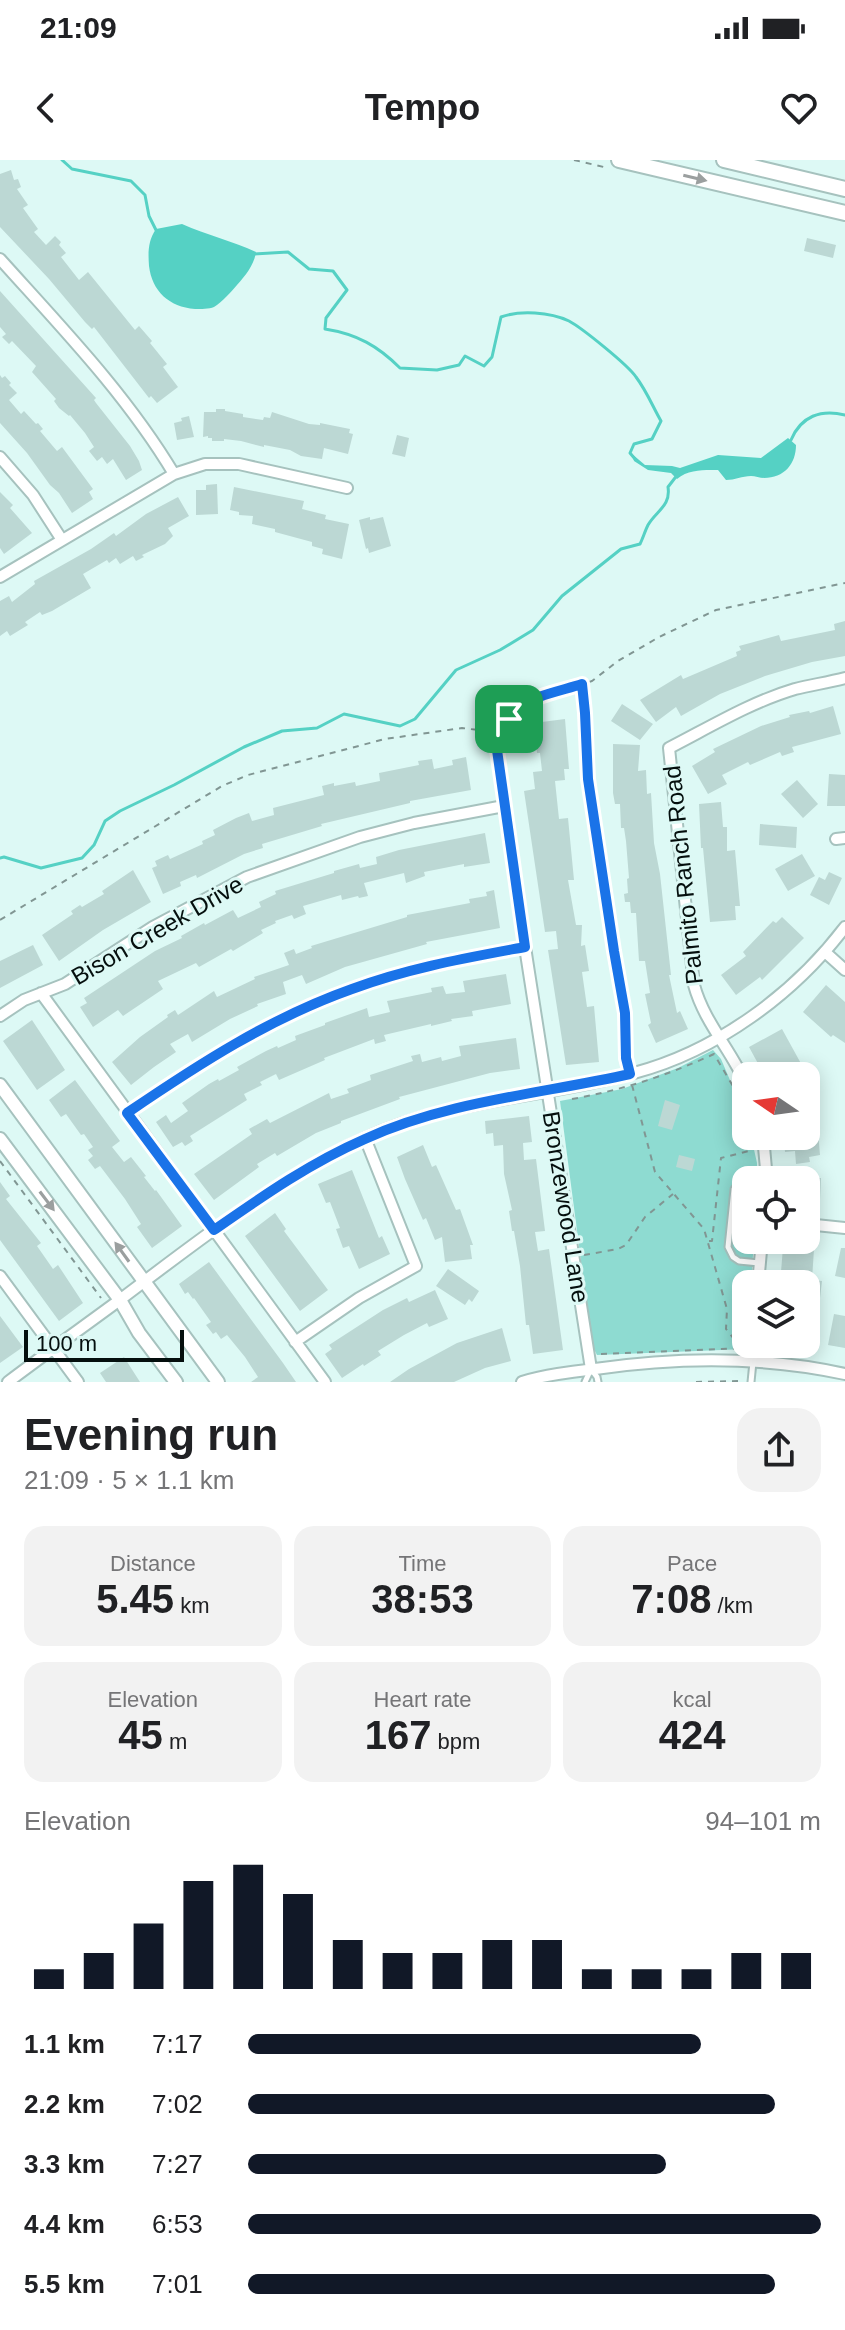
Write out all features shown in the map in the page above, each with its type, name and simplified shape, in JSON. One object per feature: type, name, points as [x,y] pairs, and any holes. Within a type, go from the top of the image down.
[{"type":"main road","points":[[619,160],[845,213]]},
{"type":"main road","points":[[724,160],[845,189]]},
{"type":"street","points":[[0,259],[100,370],[152,438],[174,474]]},
{"type":"street","points":[[0,457],[33,495],[62,540]]},
{"type":"street","points":[[0,577],[174,474],[205,464],[239,464],[347,488]]},
{"type":"street","name":"Palmito Ranch Road","points":[[734,1062],[704,1014],[694,985],[669,748],[771,698],[795,689],[845,678]]},
{"type":"street","name":"Bronzewood Lane","points":[[498,759],[591,1369]]},
{"type":"street","name":"Bison Creek Drive","points":[[0,1016],[24,1000],[65,984],[153,927],[247,877],[360,837],[504,806]]},
{"type":"street","points":[[8,1382],[289,1178],[365,1138],[445,1111],[630,1074],[683,1056],[720,1037],[763,1008],[825,952],[845,927]]},
{"type":"street","points":[[127,1113],[224,1049],[327,998],[414,970],[525,947]]},
{"type":"street","points":[[825,952],[845,970]]},
{"type":"street","points":[[41,993],[325,1382]]},
{"type":"street","points":[[0,1085],[218,1382]]},
{"type":"street","points":[[295,1342],[359,1298],[416,1266],[365,1138]]},
{"type":"street","points":[[0,1139],[120,1300],[139,1333],[176,1382]]},
{"type":"street","points":[[820,1225],[845,1228]]},
{"type":"street","points":[[759,1270],[761,1254]]},
{"type":"street","points":[[0,1276],[78,1382]]},
{"type":"street","points":[[522,1382],[591,1369],[732,1354]]},
{"type":"street","points":[[774,1358],[845,1374]]},
{"type":"lane","points":[[732,1208],[728,1247],[733,1257],[739,1261],[760,1263]]},
{"type":"lane","points":[[751,1381],[753,1358]]},
{"type":"lane","points":[[585,1382],[591,1369],[598,1382]]},
{"type":"path","points":[[0,920],[211,792],[248,775],[385,739],[462,728],[494,729],[526,703],[592,681],[618,661],[659,637],[716,610],[845,583]]},
{"type":"path","points":[[582,684],[588,779],[625,1013],[626,1058],[655,1172],[704,1229],[727,1309],[726,1329],[732,1336]]},
{"type":"path","points":[[494,729],[498,759]]},
{"type":"path","points":[[562,1100],[614,1092],[714,1054],[732,1084]]},
{"type":"path","points":[[707,1241],[712,1241],[721,1158],[753,1150]]},
{"type":"path","points":[[0,1161],[108,1309]]},
{"type":"path","points":[[582,1246],[583,1255],[611,1251],[626,1245],[645,1217],[673,1193]]},
{"type":"path","points":[[597,1353],[732,1348]]},
{"type":"path","points":[[696,1382],[751,1381]]},
{"type":"shaded area","points":[[182,224],[256,252],[246,274],[214,307],[195,309],[177,305],[163,296],[154,283],[149,266],[153,233],[156,229]]},
{"type":"shaded area","points":[[788,438],[796,445],[788,469],[777,476],[764,478],[748,476],[726,480],[718,470],[707,470],[677,479],[671,473],[648,470],[634,461],[632,454],[645,465],[680,468],[718,455],[761,458]]},
{"type":"shaded area","points":[[713,1050],[721,1059],[732,1085],[732,1150],[754,1150],[757,1163],[757,1166],[732,1166],[732,1254],[753,1254],[752,1270],[732,1270],[732,1350],[597,1355],[592,1345],[560,1101],[622,1089],[678,1068]]},
{"type":"building","points":[[11,170],[14,180],[18,179],[21,187],[17,189],[28,205],[23,208],[38,229],[34,232],[46,245],[55,236],[66,253],[61,257],[79,280],[88,272],[135,330],[139,326],[152,341],[150,343],[167,364],[163,367],[178,387],[157,403],[151,396],[149,398],[94,327],[92,329],[85,322],[0,227],[0,174]]},
{"type":"building","points":[[807,238],[836,245],[833,258],[804,251]]},
{"type":"building","points":[[0,291],[96,398],[96,403],[130,446],[142,470],[126,480],[113,459],[107,464],[102,457],[97,461],[89,451],[94,447],[85,433],[70,415],[59,408],[54,401],[56,399],[32,372],[36,366],[12,341],[9,344],[2,337],[6,334],[0,327]]},
{"type":"building","points":[[0,375],[2,378],[5,376],[17,393],[9,400],[21,414],[24,411],[38,423],[43,429],[40,431],[57,451],[62,447],[93,489],[89,492],[93,499],[72,513],[0,423]]},
{"type":"building","points":[[216,409],[263,420],[264,417],[270,418],[272,412],[309,424],[350,429],[349,433],[353,434],[348,454],[324,448],[322,459],[241,441],[212,441],[208,436],[203,437],[204,412],[216,412]]},
{"type":"building","points":[[189,416],[194,437],[177,440],[174,423]]},
{"type":"building","points":[[397,435],[409,438],[405,457],[392,454]]},
{"type":"building","points":[[217,484],[218,514],[196,515],[196,490],[206,490],[206,485]]},
{"type":"building","points":[[234,487],[304,501],[302,509],[326,515],[325,519],[349,524],[342,559],[322,554],[323,549],[312,546],[312,542],[252,524],[253,516],[239,515],[239,512],[230,510]]},
{"type":"building","points":[[0,492],[32,533],[4,554],[0,548]]},
{"type":"building","points":[[178,497],[189,516],[168,528],[173,536],[165,544],[136,561],[133,556],[120,564],[116,558],[109,563],[107,560],[83,574],[91,588],[52,611],[42,615],[40,612],[25,622],[28,625],[10,636],[7,631],[0,636],[0,601],[9,596],[12,602],[35,584],[34,581],[114,533],[116,536],[146,514]]},
{"type":"building","points":[[370,517],[370,520],[383,517],[391,546],[369,553],[359,520]]},
{"type":"building","points":[[845,621],[845,656],[765,676],[720,694],[681,716],[676,707],[656,722],[640,700],[681,675],[683,679],[737,656],[736,652],[741,650],[739,646],[779,635],[781,641],[835,630],[834,624]]},
{"type":"building","points":[[622,704],[653,724],[640,740],[611,721]]},
{"type":"building","points":[[833,706],[841,734],[792,747],[794,752],[782,756],[780,752],[750,765],[748,762],[722,775],[727,784],[708,794],[692,766],[715,752],[713,749],[761,726],[789,715]]},
{"type":"building","points":[[565,719],[569,769],[564,769],[565,780],[555,781],[559,819],[568,818],[574,880],[568,880],[576,925],[582,925],[581,946],[585,945],[589,971],[582,972],[587,1007],[594,1006],[599,1062],[566,1065],[548,950],[558,949],[556,931],[545,932],[524,791],[535,789],[533,772],[542,771],[534,723]]},
{"type":"building","points":[[613,744],[640,745],[638,771],[646,770],[647,794],[651,793],[669,975],[677,1013],[680,1011],[688,1029],[656,1043],[648,1025],[651,1023],[645,994],[650,993],[645,961],[639,961],[636,913],[631,913],[630,902],[625,902],[629,878],[620,804],[615,804],[613,793]]},
{"type":"building","points":[[466,757],[471,790],[410,801],[321,824],[262,844],[263,848],[244,854],[197,878],[196,875],[180,882],[181,886],[163,894],[152,868],[157,866],[155,861],[168,855],[170,859],[203,844],[202,841],[215,835],[213,830],[236,818],[249,813],[252,821],[274,815],[273,808],[324,795],[322,786],[355,782],[356,786],[380,781],[379,773],[419,765],[418,761],[432,759],[434,769],[453,765],[452,760]]},
{"type":"building","points":[[829,774],[845,775],[845,806],[827,806]]},
{"type":"building","points":[[797,780],[818,804],[803,818],[781,794]]},
{"type":"building","points":[[721,802],[723,827],[727,827],[727,851],[735,850],[740,906],[735,906],[736,920],[710,922],[699,804]]},
{"type":"building","points":[[760,824],[797,827],[796,848],[759,845]]},
{"type":"building","points":[[485,833],[490,863],[464,867],[464,864],[424,872],[425,876],[406,883],[404,873],[364,883],[368,896],[342,900],[341,895],[303,906],[306,914],[275,921],[261,930],[263,933],[233,951],[231,949],[199,967],[196,963],[158,981],[163,989],[123,1016],[118,1010],[93,1027],[80,1007],[87,1003],[84,998],[155,951],[233,910],[238,918],[261,907],[259,902],[276,894],[275,891],[359,864],[360,868],[377,864],[376,857],[399,850]]},
{"type":"building","points":[[802,854],[815,876],[788,891],[775,869]]},
{"type":"building","points":[[133,870],[151,902],[59,961],[42,935],[73,914],[71,911],[80,905],[82,907],[104,894],[102,891]]},
{"type":"building","points":[[829,872],[842,878],[829,905],[810,895],[819,877],[825,880]]},
{"type":"building","points":[[494,890],[500,928],[426,942],[345,967],[306,984],[302,975],[283,982],[286,994],[257,1004],[192,1042],[188,1034],[170,1044],[176,1052],[131,1085],[112,1062],[175,1010],[178,1015],[214,991],[217,997],[254,977],[289,965],[284,953],[294,949],[296,954],[311,946],[407,915],[470,903],[469,899],[487,896],[486,892]]},
{"type":"building","points":[[782,917],[804,938],[762,980],[760,977],[736,995],[721,975],[746,956],[743,952],[773,921],[776,923]]},
{"type":"building","points":[[33,945],[43,965],[0,988],[0,961]]},
{"type":"building","points":[[506,974],[511,1004],[472,1011],[473,1016],[384,1035],[386,1041],[375,1044],[374,1039],[279,1080],[276,1074],[244,1094],[247,1100],[190,1136],[193,1141],[185,1146],[182,1142],[173,1147],[156,1122],[166,1115],[171,1123],[188,1111],[182,1103],[209,1084],[239,1070],[237,1067],[266,1051],[296,1040],[295,1036],[325,1023],[367,1008],[369,1017],[390,1012],[387,1001],[432,992],[431,988],[443,986],[446,994],[465,992],[463,981]]},
{"type":"building","points":[[826,985],[845,1002],[845,1043],[833,1035],[831,1037],[803,1012]]},
{"type":"building","points":[[32,1020],[65,1070],[37,1090],[3,1041]]},
{"type":"building","points":[[782,1029],[800,1062],[757,1062],[749,1047]]},
{"type":"building","points":[[516,1038],[520,1069],[490,1073],[399,1097],[341,1121],[257,1164],[259,1167],[214,1200],[194,1174],[252,1134],[249,1129],[267,1119],[270,1123],[329,1093],[331,1099],[349,1093],[347,1089],[371,1080],[370,1075],[413,1061],[411,1056],[420,1054],[422,1062],[441,1057],[442,1061],[461,1056],[459,1046]]},
{"type":"building","points":[[75,1080],[120,1141],[112,1147],[124,1162],[131,1157],[182,1226],[152,1248],[137,1227],[141,1224],[125,1199],[100,1166],[95,1169],[88,1160],[93,1156],[88,1150],[93,1147],[84,1134],[81,1135],[66,1114],[61,1117],[49,1100]]},
{"type":"building","points":[[665,1100],[680,1105],[672,1130],[658,1126]]},
{"type":"building","points":[[529,1116],[532,1142],[523,1143],[524,1160],[536,1159],[545,1231],[535,1232],[538,1251],[549,1249],[563,1350],[533,1354],[509,1211],[512,1210],[504,1174],[503,1145],[494,1146],[493,1133],[486,1134],[485,1121]]},
{"type":"building","points":[[423,1145],[432,1167],[436,1165],[456,1210],[460,1209],[473,1245],[470,1245],[472,1259],[445,1262],[442,1237],[435,1240],[405,1179],[397,1157]]},
{"type":"building","points":[[785,1150],[820,1150],[820,1155],[809,1157],[810,1162],[796,1164],[795,1151]]},
{"type":"building","points":[[679,1155],[695,1159],[692,1171],[676,1167]]},
{"type":"building","points":[[352,1170],[379,1238],[382,1236],[390,1254],[359,1269],[349,1246],[343,1248],[336,1229],[340,1228],[330,1202],[326,1203],[318,1184]]},
{"type":"building","points":[[0,1182],[10,1196],[6,1199],[41,1243],[37,1246],[53,1269],[58,1265],[83,1303],[59,1321],[0,1240]]},
{"type":"building","points":[[275,1213],[286,1229],[284,1231],[328,1290],[300,1311],[245,1236]]},
{"type":"building","points":[[841,1248],[845,1248],[845,1278],[835,1276]]},
{"type":"building","points":[[782,1254],[814,1254],[813,1270],[781,1270]]},
{"type":"building","points":[[209,1262],[296,1382],[251,1382],[258,1377],[245,1357],[227,1335],[221,1339],[206,1325],[211,1322],[194,1298],[188,1292],[185,1294],[179,1284]]},
{"type":"building","points":[[448,1269],[479,1291],[472,1302],[469,1299],[465,1305],[436,1286]]},
{"type":"building","points":[[435,1290],[448,1319],[429,1327],[427,1323],[404,1335],[378,1351],[381,1355],[342,1378],[325,1354],[332,1349],[329,1345],[383,1310],[407,1298],[409,1302]]},
{"type":"building","points":[[834,1314],[845,1316],[845,1348],[828,1345]]},
{"type":"building","points":[[0,1316],[23,1347],[0,1363]]},
{"type":"building","points":[[502,1328],[511,1361],[485,1368],[454,1382],[390,1382],[457,1343]]},
{"type":"building","points":[[124,1357],[140,1382],[106,1382],[100,1373]]},
{"type":"waterway","points":[[62,160],[72,169],[131,181],[145,195],[149,216],[156,230]]},
{"type":"waterway","points":[[252,254],[288,252],[309,269],[333,271],[347,290],[326,318],[325,329],[366,342],[400,368],[437,370],[459,365],[465,356],[484,366],[492,357],[501,317],[544,314],[569,321],[631,371],[661,421],[652,439],[634,444],[630,453],[635,459]]},
{"type":"waterway","points":[[791,440],[800,425],[813,416],[828,413],[845,415]]},
{"type":"waterway","points":[[0,858],[41,868],[82,858],[94,845],[105,821],[120,811],[244,747],[282,731],[317,728],[344,714],[400,726],[415,719],[456,670],[500,650],[533,630],[562,596],[621,549],[640,544],[648,525],[665,504],[668,487],[678,474]]},
{"type":"route","points":[[582,684],[588,779],[625,1013],[626,1058],[630,1074],[465,1106],[365,1138],[289,1178],[214,1230],[127,1113],[224,1049],[327,998],[444,962],[525,947],[494,729],[509,719],[517,708],[526,703],[582,684]]}]
